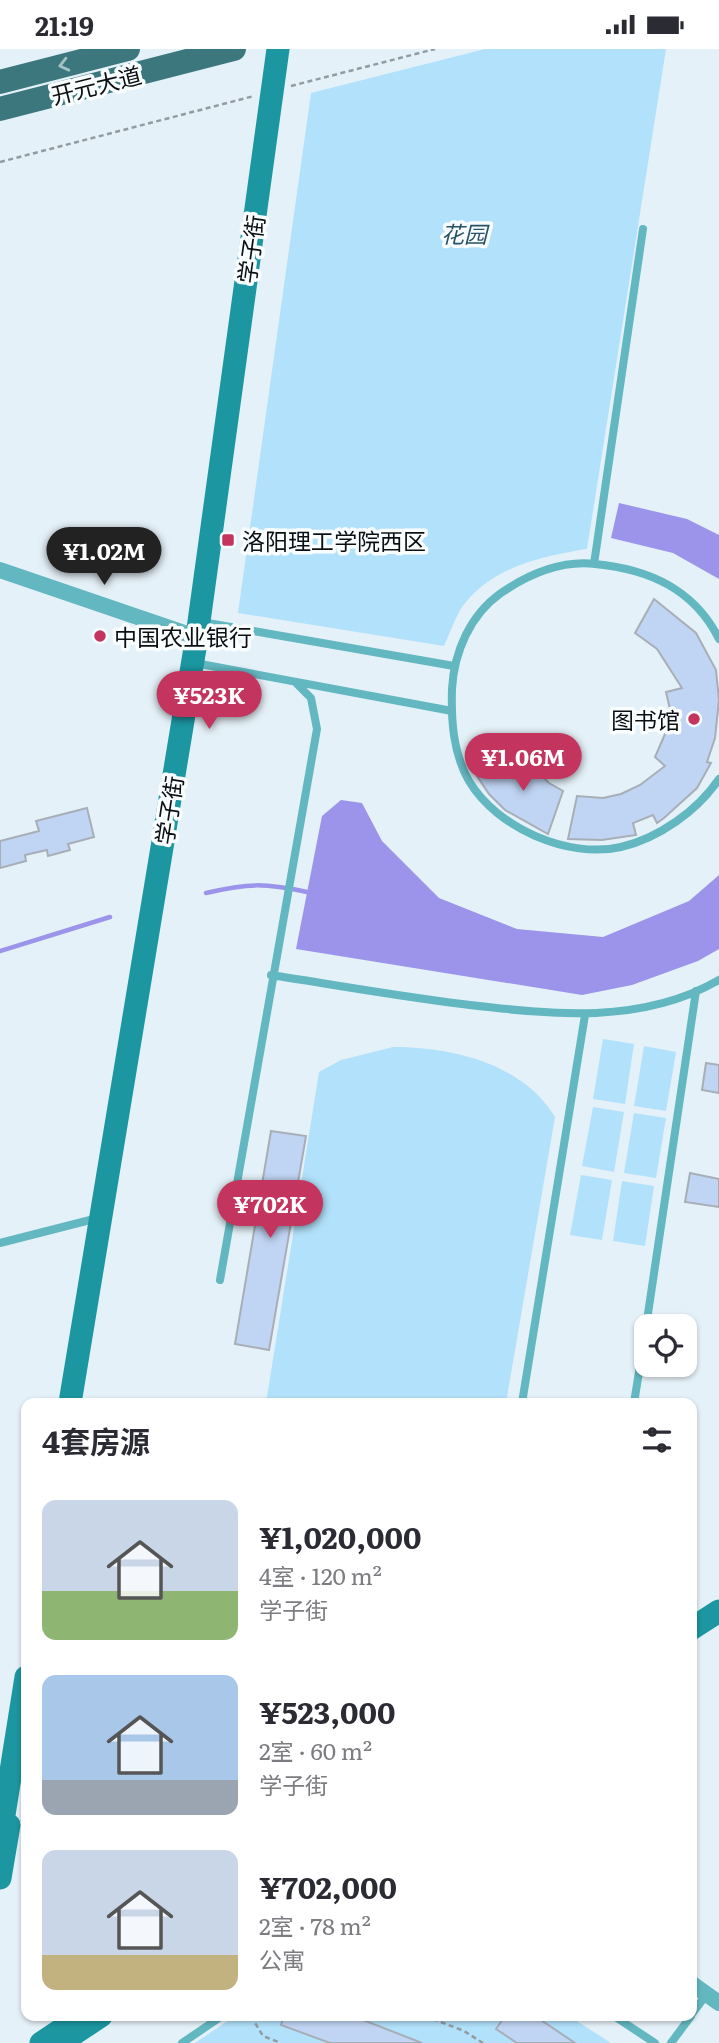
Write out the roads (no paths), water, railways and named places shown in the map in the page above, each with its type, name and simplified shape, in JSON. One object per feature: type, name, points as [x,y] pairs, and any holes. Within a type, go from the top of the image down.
[{"type":"main road","name":"开元大道","points":[[0,82],[128,49]]},
{"type":"main road","name":"开元大道","points":[[0,109],[234,49]]},
{"type":"street","name":"学子街","points":[[71,1398],[104,1217],[200,631],[275,90],[278,49]]},
{"type":"street","name":"学子街","points":[[275,90],[284,49]]},
{"type":"street","points":[[0,570],[200,631]]},
{"type":"street","name":"学子街","points":[[78,1398],[104,1217]]},
{"type":"street","points":[[697,1613],[719,1598]]},
{"type":"street","points":[[697,1625],[719,1611]]},
{"type":"street","points":[[0,1840],[21,1708]]},
{"type":"street","points":[[0,1878],[21,1748]]},
{"type":"street","points":[[697,1987],[713,1999]]},
{"type":"street","points":[[41,2043],[74,2021]]},
{"type":"street","points":[[60,2043],[94,2021]]},
{"type":"lane","points":[[594,564],[643,229]]},
{"type":"lane","points":[[719,639],[700,608],[678,589],[636,571],[574,563],[541,571],[493,599],[467,632],[454,666],[452,711],[455,741],[471,784],[514,825],[555,842],[604,849],[651,837],[682,817],[719,779]]},
{"type":"lane","points":[[200,631],[454,666]]},
{"type":"lane","points":[[195,663],[452,711]]},
{"type":"lane","points":[[220,1280],[271,975],[317,729],[311,698],[295,682]]},
{"type":"lane","points":[[271,975],[408,997],[539,1013],[585,1015],[656,1005],[719,980]]},
{"type":"lane","points":[[648,1314],[696,991]]},
{"type":"lane","points":[[523,1398],[585,1015]]},
{"type":"lane","points":[[0,1243],[104,1217]]},
{"type":"lane","points":[[636,1398],[639,1377]]},
{"type":"lane","points":[[697,2011],[713,1999]]},
{"type":"lane","points":[[182,2043],[215,2021]]},
{"type":"lane","points":[[622,2021],[655,2043]]},
{"type":"lane","points":[[671,2043],[687,2021]]},
{"type":"waterway","points":[[206,893],[256,885],[307,892]]},
{"type":"waterway","points":[[0,951],[110,917]]},
{"type":"place","name":"洛阳理工学院西区","points":[[228,540]]},
{"type":"place","name":"中国农业银行","points":[[100,636]]},
{"type":"place","name":"图书馆","points":[[694,719]]},
{"type":"park label","name":"花园","points":[[464,233]]}]
